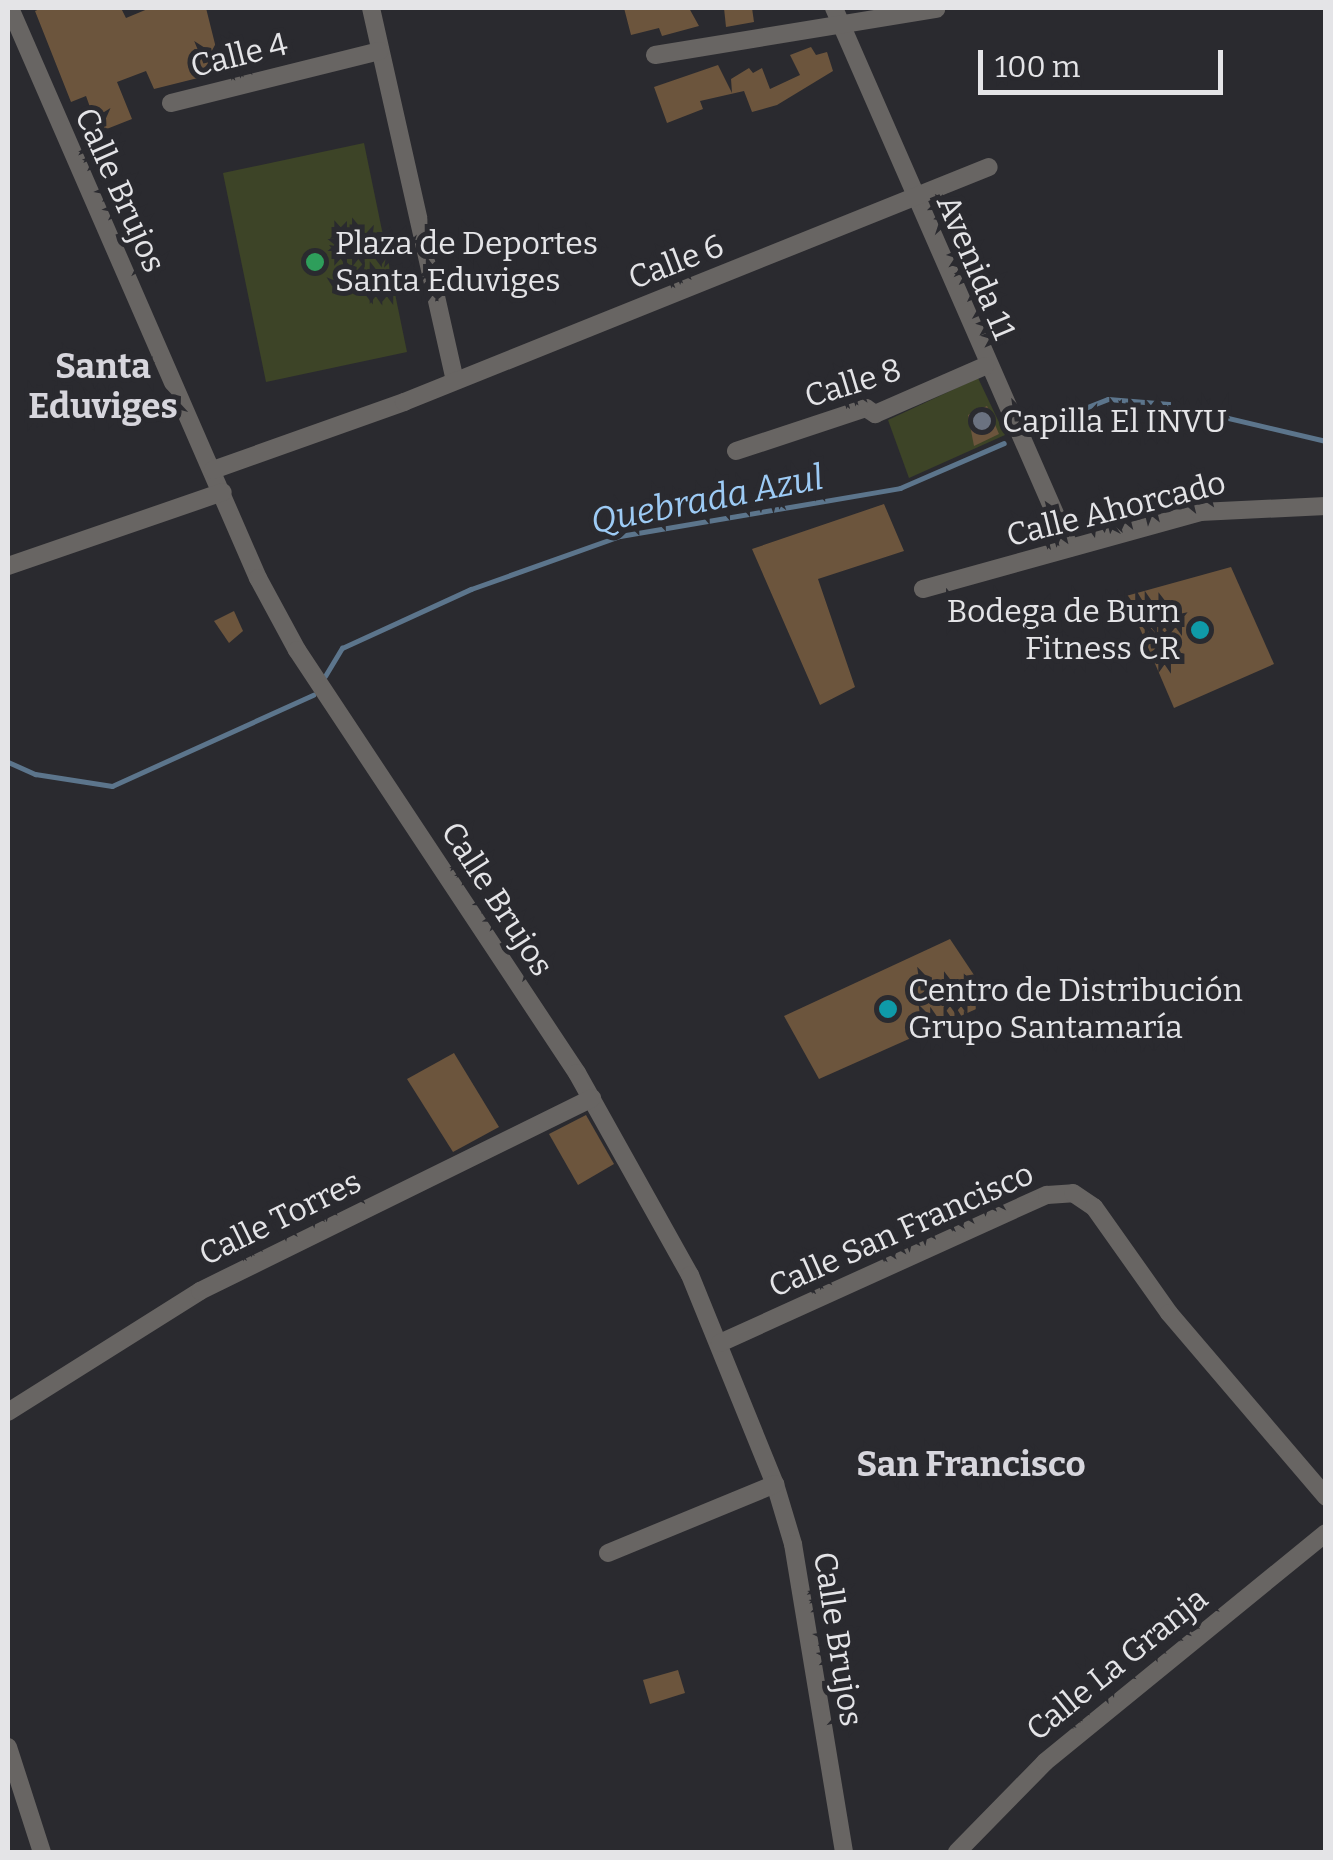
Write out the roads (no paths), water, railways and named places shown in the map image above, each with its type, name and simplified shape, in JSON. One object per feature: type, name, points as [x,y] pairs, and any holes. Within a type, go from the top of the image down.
[{"type":"street","name":"Calle Brujos","points":[[10,8],[213,470],[298,650],[592,1098],[669,1231],[720,1343],[775,1484],[793,1544],[844,1852]]},
{"type":"street","points":[[371,8],[455,381]]},
{"type":"street","points":[[654,55],[835,16],[936,9]]},
{"type":"street","name":"Avenida 11","points":[[835,16],[985,366],[1070,548]]},
{"type":"street","name":"Calle 4","points":[[171,103],[380,51]]},
{"type":"street","name":"Calle 6","points":[[213,470],[455,381],[989,167]]},
{"type":"street","name":"Calle 8","points":[[736,452],[866,408],[875,414],[985,366]]},
{"type":"street","points":[[8,566],[223,492]]},
{"type":"street","name":"Calle Ahorcado","points":[[922,589],[1200,512],[1326,506]]},
{"type":"street","name":"Calle Torres","points":[[8,1412],[200,1291],[592,1098]]},
{"type":"street","name":"Calle San Francisco","points":[[720,1343],[1047,1195],[1073,1193],[1094,1208],[1169,1312],[1326,1497]]},
{"type":"street","points":[[608,1553],[775,1484]]},
{"type":"street","name":"Calle La Granja","points":[[957,1852],[1045,1762],[1326,1533]]},
{"type":"street","points":[[8,1747],[42,1852]]},
{"type":"waterway","name":"Quebrada Azul","points":[[1034,428],[1108,399],[1169,404],[1326,441]]},
{"type":"waterway","name":"Quebrada Azul","points":[[325,676],[342,648],[471,589],[620,536],[900,488],[1004,443]]},
{"type":"waterway","name":"Quebrada Azul","points":[[8,762],[35,774],[112,786],[313,695]]},
{"type":"place","name":"Plaza de Deportes Santa Eduviges","points":[[315,262]]},
{"type":"place","name":"Capilla El INVU","points":[[982,421]]},
{"type":"place","name":"Bodega de Burn Fitness CR","points":[[1200,630]]},
{"type":"place","name":"Centro de Distribución Grupo Santamaría","points":[[888,1009]]},
{"type":"district","name":"Santa Eduviges","points":[[103,386]]},
{"type":"district","name":"San Francisco","points":[[971,1464]]}]
